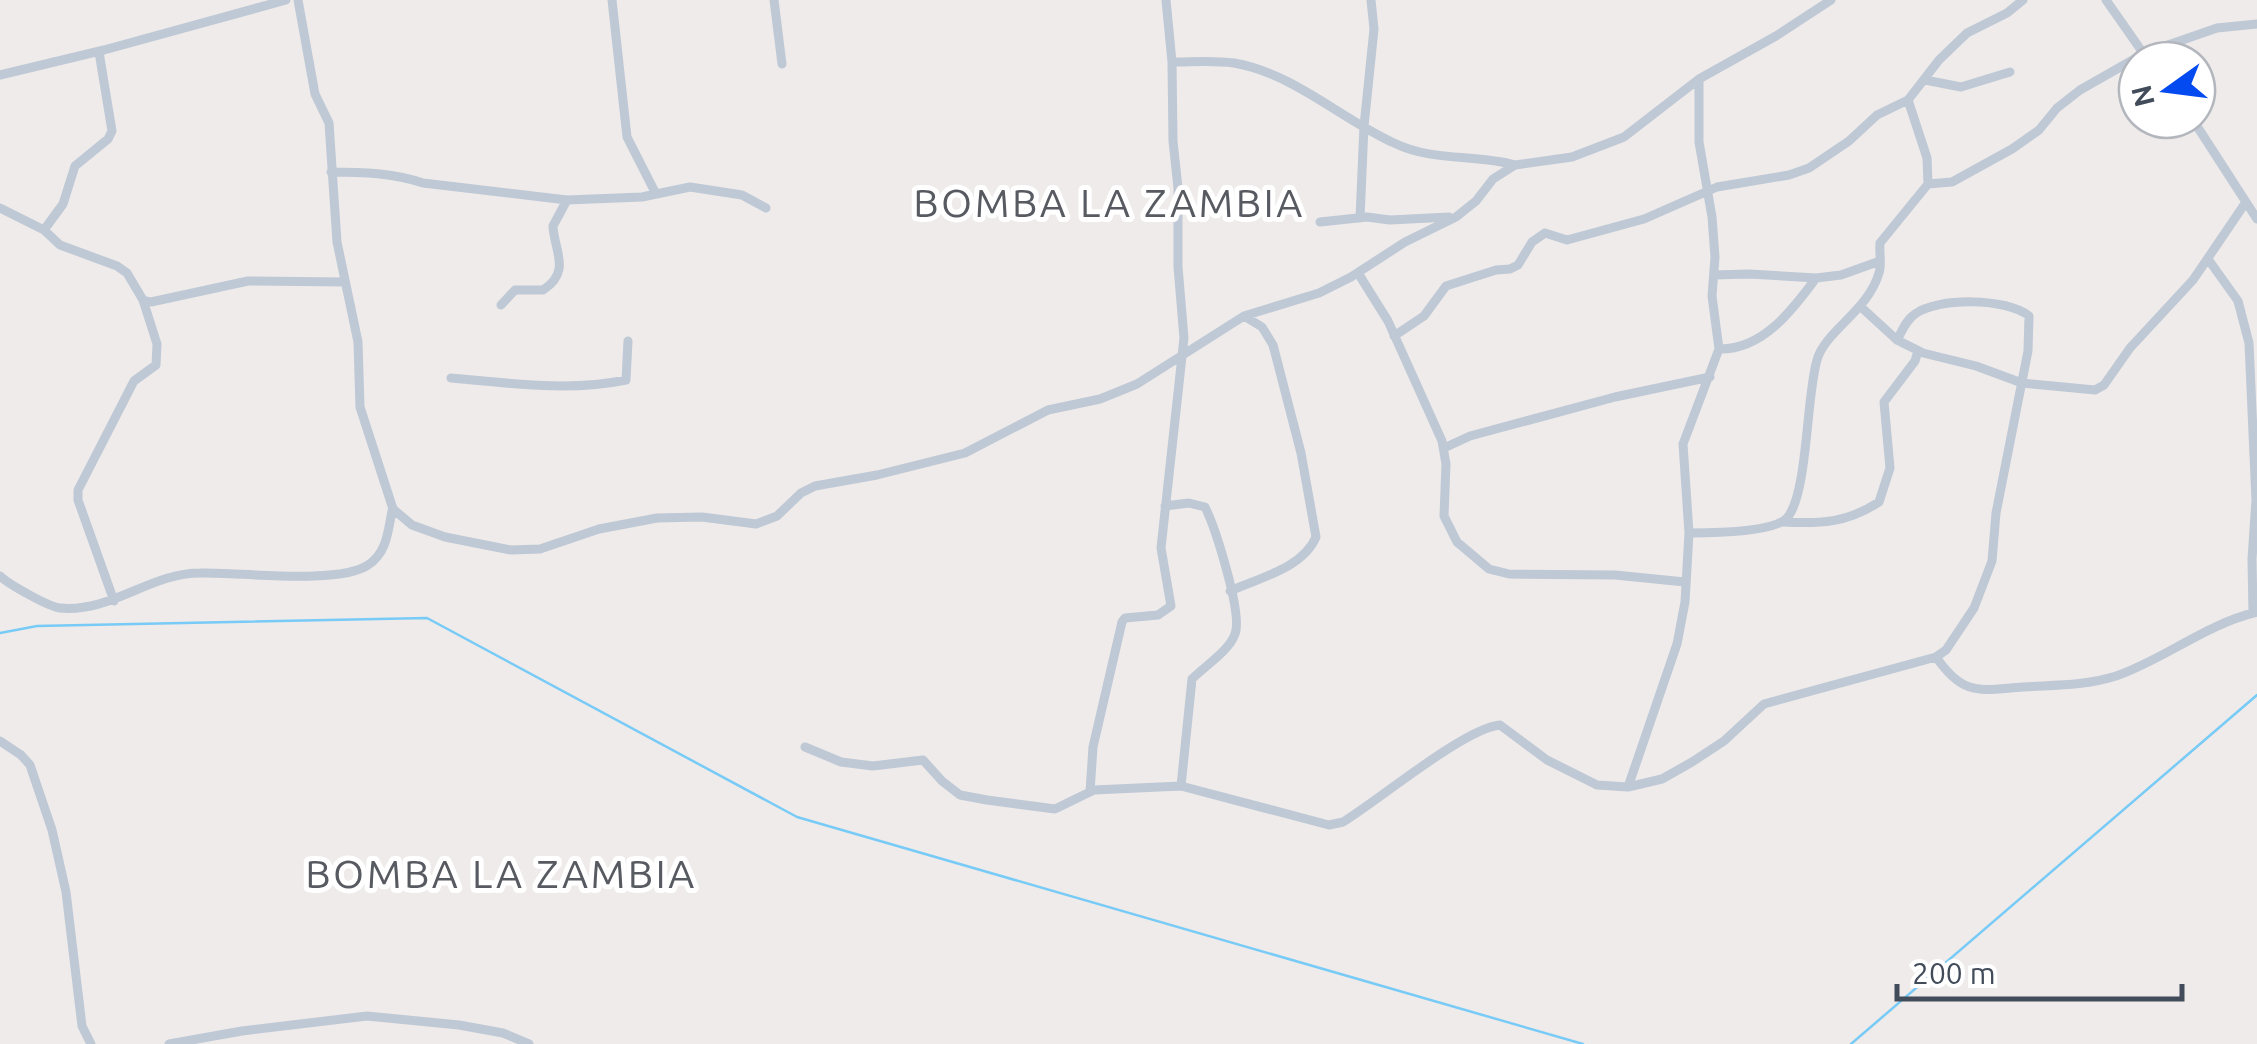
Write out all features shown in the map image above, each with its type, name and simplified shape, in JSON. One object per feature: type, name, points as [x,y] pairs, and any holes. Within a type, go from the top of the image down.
[{"type":"street","points":[[0,75],[286,0]]},
{"type":"street","points":[[298,0],[312,82],[329,123],[337,242],[358,342],[360,408],[393,509],[396,515],[422,530],[511,550],[540,549],[599,529],[657,518],[702,517],[756,524],[776,516],[809,489],[965,452],[1048,410],[1100,399],[1137,384],[1244,316],[1318,292],[1358,272],[1405,242],[1456,217],[1476,201],[1493,179],[1515,164]]},
{"type":"street","points":[[612,0],[626,105],[623,118],[639,166],[656,194]]},
{"type":"street","points":[[774,0],[782,64]]},
{"type":"street","points":[[1090,792],[1093,747],[1122,622],[1126,618],[1158,615],[1171,606],[1160,548],[1184,338],[1166,0]]},
{"type":"street","points":[[1360,218],[1374,29],[1371,0]]},
{"type":"street","points":[[1172,62],[1233,63],[1253,68],[1316,98],[1395,144],[1436,156],[1515,164],[1572,157],[1624,138],[1699,79],[1831,0]]},
{"type":"street","points":[[1394,336],[1424,316],[1446,286],[1518,265],[1532,242],[1544,233],[1567,240],[1644,220],[1716,187],[1790,175],[1808,168],[1849,141],[1877,115],[1908,100],[1938,60],[1967,33],[2007,14],[2022,0]]},
{"type":"street","points":[[2106,0],[2134,40]]},
{"type":"street","points":[[2188,40],[2217,28],[2257,24]]},
{"type":"street","points":[[44,230],[63,204],[75,166],[108,139],[112,130],[99,52]]},
{"type":"street","points":[[1925,80],[1961,87],[2010,72]]},
{"type":"street","points":[[1928,184],[1952,182],[2012,149],[2039,130],[2057,108],[2080,90],[2117,72]]},
{"type":"street","points":[[1628,787],[1677,644],[1689,533],[1683,444],[1719,349],[1712,296],[1712,217],[1699,142],[1699,79]]},
{"type":"street","points":[[1783,522],[1798,498],[1818,353],[1860,307],[1880,270],[1880,243],[1928,184],[1928,158],[1908,100]]},
{"type":"street","points":[[1860,307],[1897,340],[1918,350],[2022,383],[2086,391],[2104,385],[2130,348],[2253,209],[2206,140]]},
{"type":"street","points":[[331,172],[371,172],[423,183],[567,200],[608,200],[690,188],[742,194],[766,208]]},
{"type":"street","points":[[501,305],[516,290],[543,290],[556,277],[561,253],[554,226],[567,200]]},
{"type":"street","points":[[0,208],[44,230],[60,245],[127,273],[144,300],[157,344],[156,366],[134,381],[78,490],[78,500],[114,601]]},
{"type":"street","points":[[1320,222],[1456,217]]},
{"type":"street","points":[[1936,658],[1950,676],[1972,690],[2076,686],[2119,675],[2255,612],[2252,559],[2256,482],[2249,343],[2238,301],[2208,260]]},
{"type":"street","points":[[1714,275],[1816,278],[1841,275],[1880,261]]},
{"type":"street","points":[[1358,272],[1394,336],[1444,448],[1443,504],[1448,529],[1457,542],[1490,569],[1509,574],[1615,574],[1685,582]]},
{"type":"street","points":[[1719,349],[1741,347],[1778,324],[1816,278]]},
{"type":"street","points":[[144,300],[151,302],[248,281],[344,282]]},
{"type":"street","points":[[804,748],[841,762],[873,766],[923,760],[960,795],[1048,810],[1090,792],[1181,786],[1329,825],[1344,822],[1459,742],[1490,726],[1500,725],[1548,760],[1597,785],[1628,787],[1662,779],[1724,742],[1764,704],[1936,658],[1946,650],[1974,608],[1992,561],[1996,513],[2030,321],[2026,312],[2000,304],[1928,306],[1908,318],[1897,340]]},
{"type":"street","points":[[1230,590],[1294,563],[1310,550],[1316,537],[1301,453],[1273,345],[1262,328],[1244,316]]},
{"type":"street","points":[[451,378],[564,387],[626,380],[628,340]]},
{"type":"street","points":[[1689,533],[1783,522],[1822,524],[1848,519],[1879,502],[1890,468],[1884,402],[1915,361],[1918,350]]},
{"type":"street","points":[[1444,448],[1470,436],[1710,377]]},
{"type":"street","points":[[1165,506],[1189,503],[1204,507],[1222,552],[1237,630],[1233,639],[1192,679],[1181,786]]},
{"type":"street","points":[[0,576],[12,586],[59,608],[114,601],[159,578],[200,573],[309,577],[356,572],[382,552],[393,509]]},
{"type":"street","points":[[0,741],[22,755],[38,781],[66,892],[82,1026],[90,1044]]},
{"type":"street","points":[[169,1044],[367,1016],[488,1030],[529,1044]]},
{"type":"waterway","points":[[0,633],[37,626],[427,618],[797,817],[1583,1044]]},
{"type":"waterway","points":[[1851,1044],[2257,695]]},
{"type":"district","name":"BOMBA LA ZAMBIA","points":[[1109,202]]},
{"type":"district","name":"BOMBA LA ZAMBIA","points":[[501,873]]}]
